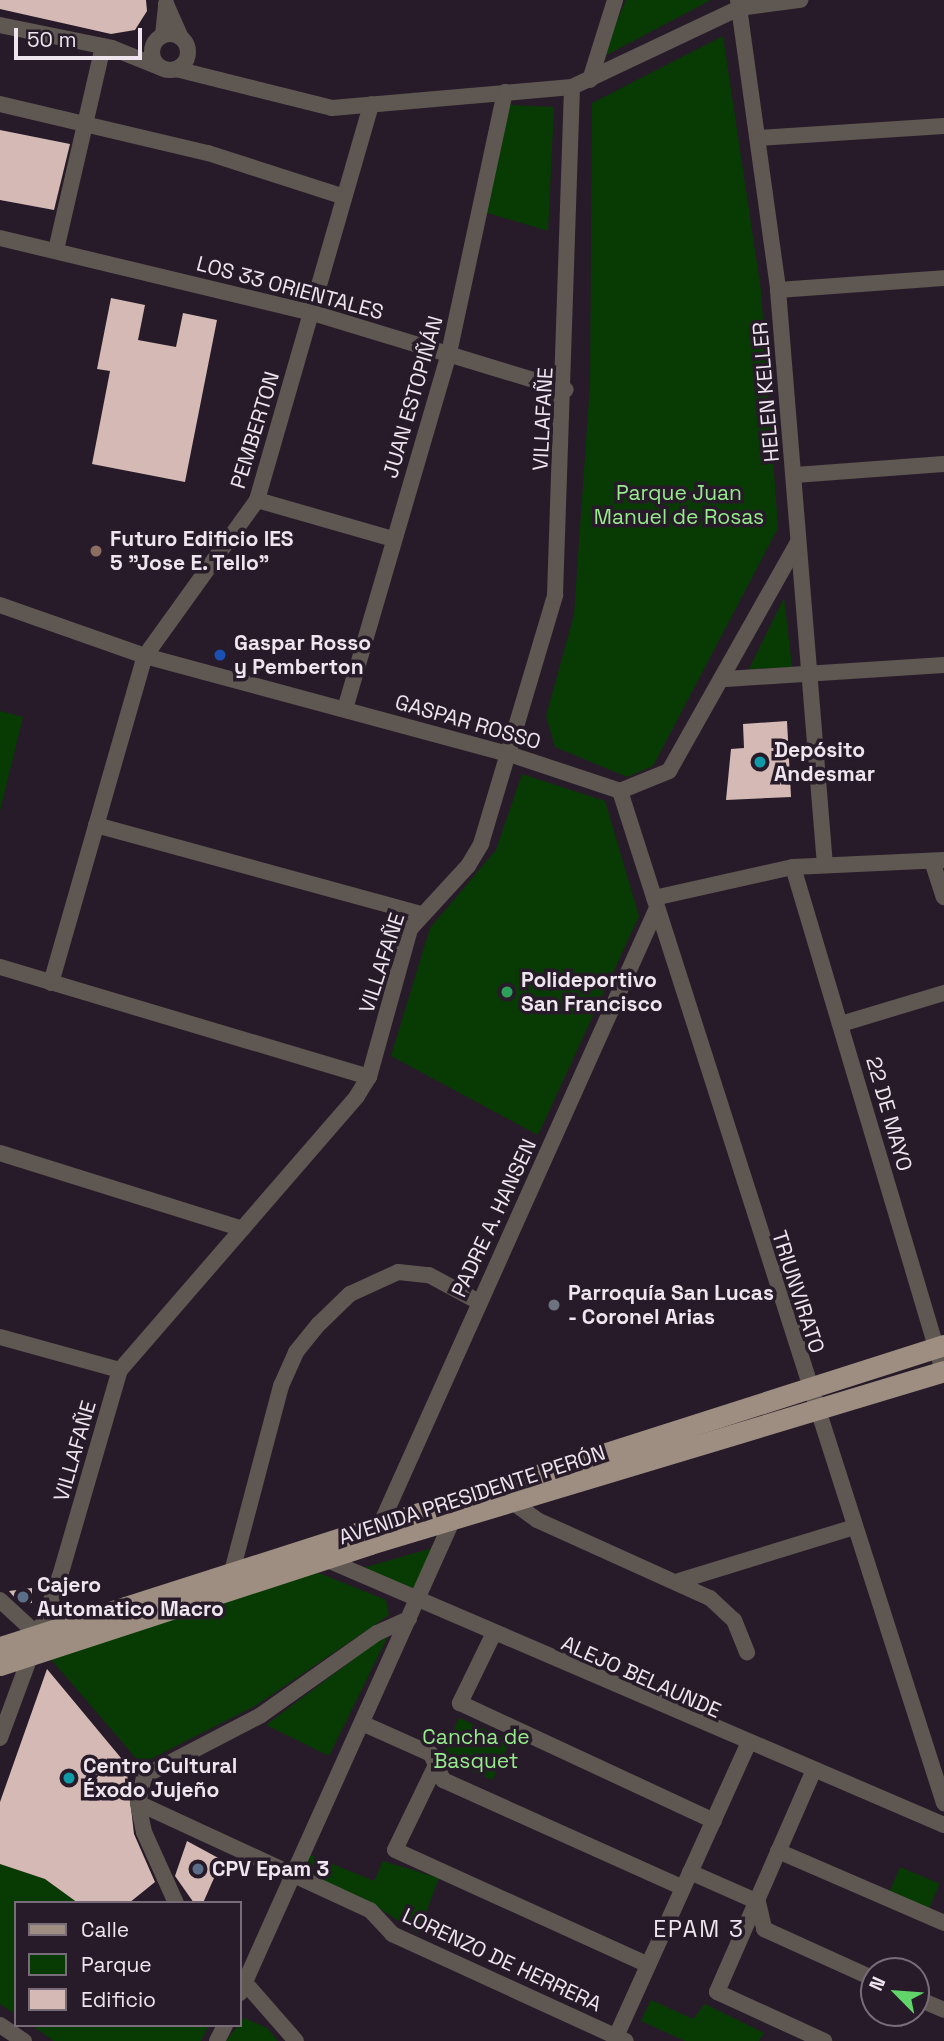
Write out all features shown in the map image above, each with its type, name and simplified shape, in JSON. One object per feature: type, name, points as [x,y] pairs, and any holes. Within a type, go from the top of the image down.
[{"type":"main road","name":"AVENIDA PRESIDENTE PERÓN","points":[[229,1583],[381,1523],[940,1346]]},
{"type":"main road","name":"AVENIDA PRESIDENTE PERÓN","points":[[14,1649],[229,1583],[325,1559],[944,1372]]},
{"type":"street","points":[[590,80],[615,0]]},
{"type":"street","points":[[0,25],[107,47],[168,68],[207,72],[332,108],[572,87],[738,4],[800,0]]},
{"type":"street","points":[[166,2],[152,58],[168,68]]},
{"type":"street","points":[[166,2],[183,40],[207,72]]},
{"type":"street","name":"HELEN KELLER","points":[[738,4],[778,290],[825,865]]},
{"type":"street","points":[[107,47],[159,38],[183,40]]},
{"type":"street","points":[[168,68],[186,61],[183,40]]},
{"type":"street","points":[[56,250],[85,121],[107,47]]},
{"type":"street","name":"VILLAFAÑE","points":[[0,1738],[14,1649],[120,1370],[369,1077],[418,913],[468,866],[509,754],[555,594],[566,390],[572,87]]},
{"type":"street","name":"JUAN ESTOPIÑÁN","points":[[345,709],[449,354],[505,92]]},
{"type":"street","points":[[0,104],[85,121],[344,197]]},
{"type":"street","name":"PEMBERTON","points":[[51,983],[145,656],[257,500],[371,104]]},
{"type":"street","points":[[758,138],[944,127]]},
{"type":"street","name":"LOS 33 ORIENTALES","points":[[0,238],[313,313],[566,390]]},
{"type":"street","points":[[778,290],[944,278]]},
{"type":"street","points":[[795,475],[944,464]]},
{"type":"street","points":[[257,500],[393,540]]},
{"type":"street","points":[[620,791],[669,771],[726,679],[798,542]]},
{"type":"street","name":"GASPAR ROSSO","points":[[0,605],[145,656],[509,754],[620,791]]},
{"type":"street","points":[[726,679],[944,665]]},
{"type":"street","name":"TRIUNVIRATO","points":[[620,791],[807,1390],[855,1527],[944,1803]]},
{"type":"street","points":[[96,825],[418,913]]},
{"type":"street","points":[[655,904],[793,867],[938,860],[944,897]]},
{"type":"street","name":"22 DE MAYO","points":[[793,867],[940,1346],[944,1372]]},
{"type":"street","name":"PADRE A. HANSEN","points":[[370,1545],[655,904]]},
{"type":"street","points":[[0,967],[369,1077]]},
{"type":"street","points":[[841,1024],[944,993]]},
{"type":"street","points":[[0,1153],[242,1229]]},
{"type":"street","points":[[229,1583],[281,1387],[296,1352],[320,1324],[350,1294],[398,1272],[429,1275],[477,1301]]},
{"type":"street","points":[[0,1337],[120,1370]]},
{"type":"street","points":[[511,1501],[537,1520],[679,1581],[734,1620],[747,1652]]},
{"type":"street","points":[[242,1983],[364,1724],[453,1519]]},
{"type":"street","points":[[679,1581],[855,1527]]},
{"type":"street","name":"ALEJO BELAUNDE","points":[[325,1559],[747,1746],[944,1825]]},
{"type":"street","points":[[0,1600],[14,1649]]},
{"type":"street","points":[[175,1901],[158,1870],[138,1803],[150,1771],[261,1715],[377,1633],[410,1619]]},
{"type":"street","points":[[493,1634],[460,1703],[714,1821]]},
{"type":"street","points":[[364,1724],[431,1754],[443,1780],[683,1888]]},
{"type":"street","points":[[618,2039],[648,1965],[747,1746]]},
{"type":"street","points":[[436,1765],[395,1850],[648,1965]]},
{"type":"street","points":[[813,1772],[717,1992],[824,2041]]},
{"type":"street","name":"LORENZO DE HERRERA","points":[[138,1803],[370,1910],[392,1934],[618,2039]]},
{"type":"street","points":[[778,1851],[944,1923]]},
{"type":"street","points":[[690,1872],[758,1902]]},
{"type":"street","points":[[758,1902],[764,1929],[860,1973]]},
{"type":"street","points":[[242,1986],[296,2041]]},
{"type":"street","points":[[0,2025],[24,2041]]},
{"type":"green space","points":[[626,0],[711,0],[601,58]]},
{"type":"green space","name":"Parque Juan Manuel de Rosas","points":[[723,36],[761,291],[778,528],[653,766],[627,777],[555,747],[546,716],[574,615],[590,384],[592,103]]},
{"type":"green space","points":[[506,105],[554,107],[548,231],[481,211]]},
{"type":"green space","points":[[784,598],[792,667],[749,669]]},
{"type":"green space","points":[[0,711],[23,717],[0,811]]},
{"type":"green space","name":"Polideportivo San Francisco","points":[[522,774],[605,801],[639,916],[538,1135],[391,1056],[430,928],[496,850]]},
{"type":"green space","points":[[436,1547],[415,1593],[359,1569]]},
{"type":"green space","points":[[314,1571],[386,1600],[389,1615],[255,1706],[141,1764],[50,1658]]},
{"type":"green space","points":[[390,1632],[329,1756],[266,1725]]},
{"type":"green space","name":"Cancha de Basquet","points":[[459,1718],[510,1741],[493,1780],[442,1757]]},
{"type":"green space","points":[[308,1854],[374,1881],[383,1861],[439,1878],[418,1934],[370,1902],[299,1873]]},
{"type":"green space","points":[[0,1864],[45,1879],[75,1901],[14,1901],[14,2014],[0,2004]]},
{"type":"green space","points":[[900,1867],[940,1884],[927,1912],[888,1896]]},
{"type":"green space","points":[[651,2000],[693,2019],[705,2004],[764,2033],[759,2041],[685,2041],[641,2021]]},
{"type":"green space","points":[[244,2018],[267,2028],[278,2041],[226,2041],[237,2027],[242,2027]]},
{"type":"green space","points":[[34,2027],[208,2027],[201,2041],[54,2041]]},
{"type":"building","points":[[0,0],[146,0],[147,11],[135,30],[111,34],[0,9]]},
{"type":"building","points":[[0,130],[70,144],[54,210],[0,200]]},
{"type":"building","points":[[111,298],[145,305],[138,340],[176,347],[183,313],[217,320],[185,482],[92,464],[110,371],[97,369]]},
{"type":"building","name":"Depósito Andesmar","points":[[787,721],[791,797],[726,800],[731,749],[744,748],[743,724]]},
{"type":"building","name":"Cajero Automatico Macro","points":[[32,1588],[32,1603],[20,1604],[9,1591]]},
{"type":"building","name":"Centro Cultural Éxodo Jujeño","points":[[47,1669],[126,1764],[134,1834],[155,1882],[131,1901],[75,1901],[45,1879],[0,1864],[0,1802]]},
{"type":"building","name":"CPV Epam 3","points":[[187,1841],[222,1860],[204,1901],[193,1901],[175,1876]]},
{"type":"place","name":"Futuro Edificio IES 5 \"Jose E. Tello\"","points":[[96,551]]},
{"type":"place","name":"Gaspar Rosso y Pemberton","points":[[220,655]]},
{"type":"place","name":"Depósito Andesmar","points":[[760,762]]},
{"type":"place","name":"Polideportivo San Francisco","points":[[507,992]]},
{"type":"place","name":"Parroquía San Lucas - Coronel Arias","points":[[554,1305]]},
{"type":"place","name":"Cajero Automatico Macro","points":[[23,1597]]},
{"type":"place","name":"Centro Cultural Éxodo Jujeño","points":[[69,1778]]},
{"type":"place","name":"CPV Epam 3","points":[[198,1869]]},
{"type":"district","name":"EPAM 3","points":[[699,1929]]}]
